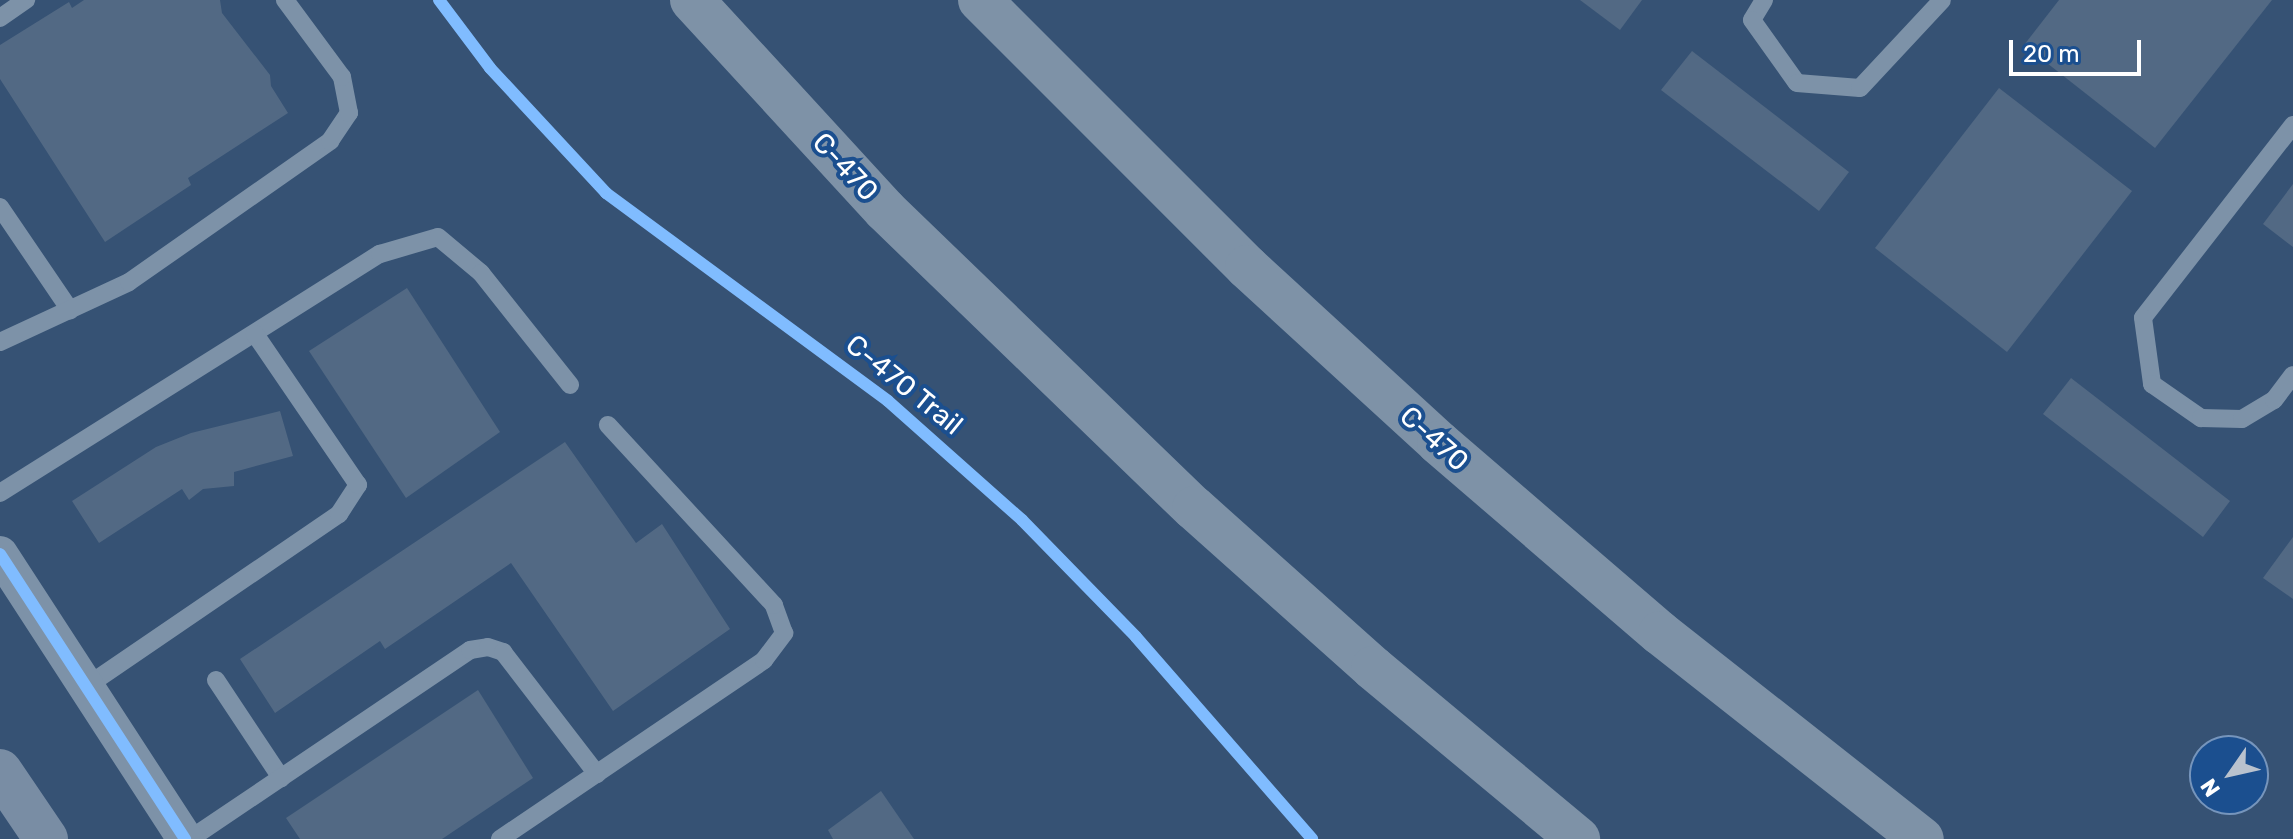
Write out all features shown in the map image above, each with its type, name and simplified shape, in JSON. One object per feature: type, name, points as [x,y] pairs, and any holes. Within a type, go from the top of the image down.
[{"type":"highway","name":"C-470","points":[[692,0],[885,210],[1183,498],[1373,668],[1578,839]]},
{"type":"highway","name":"C-470","points":[[980,0],[1227,247],[1449,453],[1660,633],[1922,839]]},
{"type":"main road","points":[[0,771],[46,839]]},
{"type":"street","points":[[0,554],[84,688],[188,839]]},
{"type":"lane","points":[[0,18],[26,0]]},
{"type":"lane","points":[[0,342],[129,282],[330,141],[349,113],[342,77],[285,0]]},
{"type":"lane","points":[[1764,0],[1752,20],[1797,83],[1860,88],[1942,0]]},
{"type":"lane","points":[[2293,125],[2143,318],[2152,384],[2201,418],[2242,419],[2274,400],[2293,375]]},
{"type":"lane","points":[[0,207],[70,310]]},
{"type":"lane","points":[[0,493],[380,254],[438,237],[481,273],[570,385]]},
{"type":"lane","points":[[84,688],[339,514],[358,485],[255,334]]},
{"type":"lane","points":[[500,839],[764,660],[784,633],[774,605],[608,425]]},
{"type":"lane","points":[[188,839],[470,650],[488,647],[503,652],[597,774]]},
{"type":"lane","points":[[216,680],[281,778]]},
{"type":"building","points":[[84,0],[220,0],[222,13],[270,75],[271,86],[288,113],[188,178],[191,185],[105,242],[0,79],[0,45],[69,2],[72,8]]},
{"type":"building","points":[[1580,0],[1642,0],[1620,30]]},
{"type":"building","points":[[2059,0],[2272,0],[2155,148],[2024,45]]},
{"type":"building","points":[[1692,51],[1849,172],[1819,211],[1661,90]]},
{"type":"building","points":[[1999,88],[2132,191],[2007,352],[1875,248]]},
{"type":"building","points":[[2293,184],[2293,247],[2263,224]]},
{"type":"building","points":[[407,288],[500,432],[406,498],[309,351]]},
{"type":"building","points":[[2071,378],[2230,501],[2203,537],[2043,414]]},
{"type":"building","points":[[280,411],[293,456],[234,472],[234,486],[203,489],[189,500],[182,489],[99,543],[72,501],[156,447],[191,433]]},
{"type":"building","points":[[565,442],[636,543],[662,524],[730,629],[613,711],[511,563],[385,649],[380,641],[275,713],[240,659]]},
{"type":"building","points":[[2293,537],[2293,599],[2263,578]]},
{"type":"building","points":[[478,690],[533,778],[442,839],[300,839],[286,818]]},
{"type":"building","points":[[881,791],[914,839],[833,839],[828,830]]},
{"type":"cycle path","name":"C-470 Trail","points":[[439,0],[490,68],[606,193],[888,401],[1022,520],[1136,637],[1312,839]]},
{"type":"cycle path","points":[[0,554],[185,839]]}]
